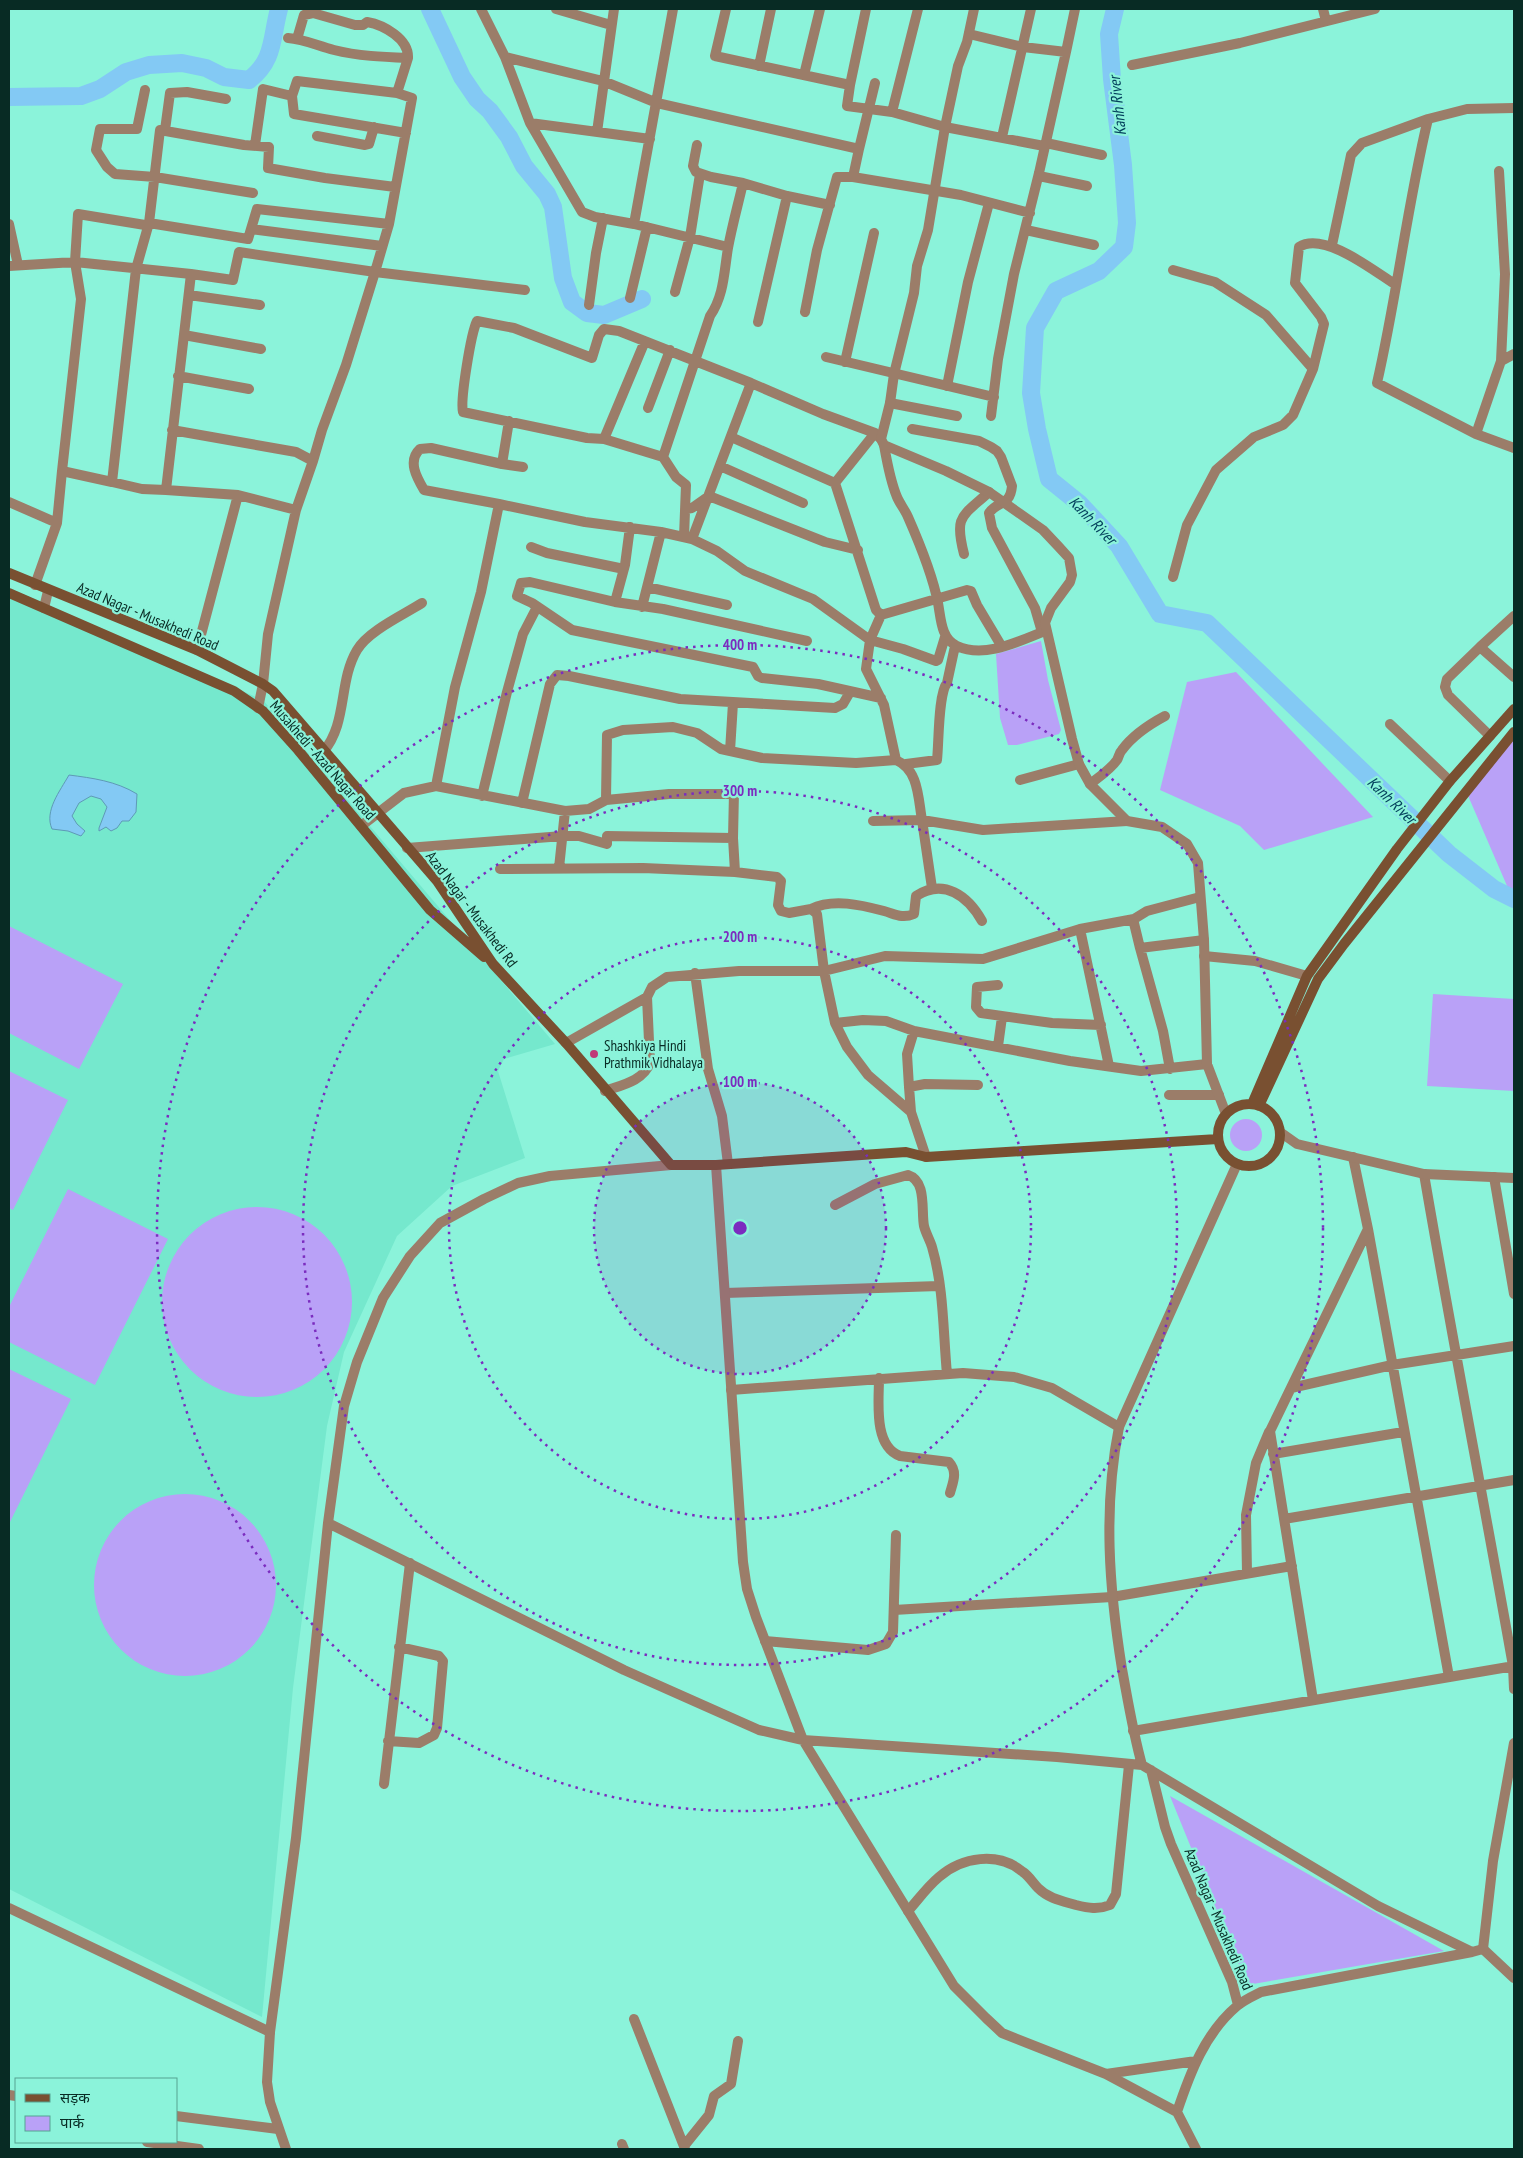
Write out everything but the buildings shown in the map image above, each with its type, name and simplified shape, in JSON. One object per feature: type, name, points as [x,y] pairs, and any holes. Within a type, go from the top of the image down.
[{"type":"main road","name":"Azad Nagar - Musakhedi Road","points":[[9,573],[48,591],[197,650],[273,691]]},
{"type":"main road","name":"Musakhedi - Azad Nagar Road","points":[[9,593],[234,691],[258,708],[298,750],[430,910],[493,964]]},
{"type":"main road","name":"Azad Nagar - Musakhedi Rd","points":[[273,691],[323,752],[437,881],[493,964],[566,1043],[670,1165]]},
{"type":"main road","points":[[1256,1105],[1307,976],[1397,849],[1450,781],[1514,709]]},
{"type":"main road","points":[[1256,1105],[1318,979],[1514,732]]},
{"type":"main road","points":[[1256,1105],[1271,1113],[1280,1132],[1278,1146],[1270,1158],[1258,1165],[1251,1166],[1237,1164],[1226,1156],[1221,1150],[1218,1139],[1220,1124],[1226,1114],[1238,1106],[1256,1105]]},
{"type":"main road","points":[[670,1165],[716,1165],[906,1152],[926,1157],[1218,1139]]},
{"type":"street","points":[[481,9],[505,58],[530,123],[582,212],[690,236],[728,247]]},
{"type":"street","points":[[556,9],[611,26]]},
{"type":"street","points":[[597,132],[614,9]]},
{"type":"street","points":[[634,224],[673,9]]},
{"type":"street","points":[[726,9],[715,56],[850,85]]},
{"type":"street","points":[[759,66],[771,9]]},
{"type":"street","points":[[804,75],[820,9]]},
{"type":"street","points":[[866,9],[847,106],[892,112],[945,127],[1102,155]]},
{"type":"street","points":[[892,112],[918,9]]},
{"type":"street","points":[[523,467],[424,448],[416,452],[414,459],[416,477],[424,490],[585,522],[630,527],[688,538],[717,551],[745,571],[813,599],[870,640],[904,649],[936,661],[938,660],[945,637],[937,598],[917,540],[897,498],[880,439],[890,403],[894,374],[914,293],[917,266],[928,230],[945,127],[958,66],[969,34],[974,9]]},
{"type":"street","points":[[1002,137],[1031,9]]},
{"type":"street","points":[[991,416],[998,358],[1014,274],[1039,176],[1075,9]]},
{"type":"street","points":[[1323,9],[1326,21]]},
{"type":"street","points":[[1132,64],[1240,42],[1375,9]]},
{"type":"street","points":[[397,93],[408,58],[409,50],[403,40],[373,23],[367,22],[362,25],[308,14],[304,15],[292,38],[350,53],[408,58]]},
{"type":"street","points":[[969,34],[1023,47],[1066,52]]},
{"type":"street","points":[[505,58],[603,81],[657,103],[859,149]]},
{"type":"street","points":[[258,708],[263,684],[268,634],[296,510],[346,365],[389,224],[406,133],[412,98],[397,93],[297,81],[292,96],[294,114],[406,133]]},
{"type":"street","points":[[853,177],[875,83]]},
{"type":"street","points":[[255,146],[263,89],[292,96]]},
{"type":"street","points":[[145,90],[137,129],[100,130],[96,150],[107,167],[115,174],[155,177],[253,193]]},
{"type":"street","points":[[165,130],[170,92],[187,92],[226,99]]},
{"type":"street","points":[[1332,245],[1351,155],[1362,142],[1428,119],[1467,109],[1514,108]]},
{"type":"street","points":[[1428,119],[1396,284],[1389,333],[1377,383],[1476,434],[1514,448]]},
{"type":"street","points":[[530,123],[650,139]]},
{"type":"street","points":[[317,136],[365,145],[369,144],[374,127]]},
{"type":"street","points":[[112,482],[136,269],[149,223],[160,130],[269,147],[268,168],[325,178],[396,187]]},
{"type":"street","points":[[697,145],[693,166],[700,174],[830,205]]},
{"type":"street","points":[[1476,434],[1501,361],[1505,274],[1499,171]]},
{"type":"street","points":[[675,292],[690,236],[700,174]]},
{"type":"street","points":[[1039,176],[1087,186]]},
{"type":"street","points":[[806,312],[817,250],[837,177],[853,177],[934,191],[1030,213]]},
{"type":"street","points":[[663,457],[694,360],[710,316],[717,305],[721,293],[728,247],[743,183]]},
{"type":"street","points":[[758,322],[787,196]]},
{"type":"street","points":[[947,386],[968,282],[989,203]]},
{"type":"street","points":[[36,586],[57,523],[81,299],[75,262],[78,214],[145,225],[149,223],[248,238],[257,209],[389,224]]},
{"type":"street","points":[[589,305],[596,252],[603,218]]},
{"type":"street","points":[[9,224],[13,266],[75,262],[233,280],[239,252],[375,272],[525,290]]},
{"type":"street","points":[[630,298],[647,227]]},
{"type":"street","points":[[251,229],[382,246]]},
{"type":"street","points":[[1026,230],[1094,245]]},
{"type":"street","points":[[845,362],[874,233]]},
{"type":"street","points":[[1173,577],[1187,525],[1216,470],[1254,437],[1283,425],[1293,415],[1313,369],[1324,324],[1321,317],[1295,283],[1299,246],[1305,243],[1332,245],[1396,284]]},
{"type":"street","points":[[1174,270],[1215,282],[1266,314],[1313,369]]},
{"type":"street","points":[[166,490],[191,274]]},
{"type":"street","points":[[189,295],[260,305]]},
{"type":"street","points":[[688,538],[686,485],[676,477],[663,457],[604,439],[587,438],[509,421],[465,414],[461,410],[474,328],[477,321],[514,328],[592,358],[599,335],[604,328],[626,333],[824,414],[989,492],[1043,530],[1069,558],[1072,575],[1070,582],[1051,608],[1045,623],[1044,632]]},
{"type":"street","points":[[184,335],[262,350]]},
{"type":"street","points":[[604,439],[645,341]]},
{"type":"street","points":[[648,408],[670,350]]},
{"type":"street","points":[[1501,361],[1514,354]]},
{"type":"street","points":[[826,357],[994,396]]},
{"type":"street","points":[[178,376],[249,389]]},
{"type":"street","points":[[688,538],[710,496],[751,383]]},
{"type":"street","points":[[890,403],[957,416]]},
{"type":"street","points":[[502,464],[509,421]]},
{"type":"street","points":[[912,429],[979,441],[997,451],[1012,486],[1010,496],[1004,504],[995,507],[989,513],[992,528],[1035,608],[1044,632],[1080,764],[1090,784],[1127,821]]},
{"type":"street","points":[[172,430],[296,452],[313,461]]},
{"type":"street","points":[[731,437],[835,483],[876,610],[881,615]]},
{"type":"street","points":[[835,483],[880,439]]},
{"type":"street","points":[[720,466],[803,503]]},
{"type":"street","points":[[62,471],[142,489],[238,495],[296,510]]},
{"type":"street","points":[[964,554],[959,533],[959,523],[989,492]]},
{"type":"street","points":[[197,650],[238,495]]},
{"type":"street","points":[[686,508],[692,508],[710,496]]},
{"type":"street","points":[[710,496],[825,542],[858,550]]},
{"type":"street","points":[[9,502],[57,523]]},
{"type":"street","points":[[436,786],[455,687],[481,592],[499,504]]},
{"type":"street","points":[[615,602],[624,569],[630,527]]},
{"type":"street","points":[[642,607],[662,532]]},
{"type":"street","points":[[531,547],[624,569]]},
{"type":"street","points":[[807,641],[663,610],[615,602],[530,582],[521,582],[516,596],[522,597],[572,630],[753,667],[758,676],[762,678],[818,684],[881,698]]},
{"type":"street","points":[[647,587],[727,605]]},
{"type":"street","points":[[44,608],[48,591]]},
{"type":"street","points":[[932,888],[914,775],[901,762],[884,705],[866,669],[870,640],[881,615],[962,591],[971,591],[976,604],[1002,647]]},
{"type":"street","points":[[323,752],[334,737],[348,673],[358,648],[371,635],[422,603]]},
{"type":"street","points":[[482,796],[523,634],[537,607]]},
{"type":"street","points":[[1490,736],[1448,695],[1445,687],[1447,679],[1514,616]]},
{"type":"street","points":[[945,637],[955,646],[966,650],[979,651],[1002,647],[1044,632]]},
{"type":"street","points":[[606,800],[607,735],[611,732],[673,727],[697,733],[721,749],[762,758],[847,763],[937,760],[943,688],[947,683],[955,646]]},
{"type":"street","points":[[1480,647],[1514,677]]},
{"type":"street","points":[[522,803],[550,684],[557,675],[680,699],[733,703],[834,708],[843,704],[850,692]]},
{"type":"street","points":[[730,751],[733,703]]},
{"type":"street","points":[[1090,784],[1108,770],[1117,760],[1121,750],[1136,736],[1165,716]]},
{"type":"street","points":[[1390,724],[1450,781]]},
{"type":"street","points":[[1020,780],[1080,764]]},
{"type":"street","points":[[361,826],[404,792],[436,786],[482,796],[578,812],[589,809],[606,800],[655,794],[728,794],[734,792],[732,838],[735,872]]},
{"type":"street","points":[[560,868],[565,811]]},
{"type":"street","points":[[873,822],[922,820],[983,830],[1127,821],[1162,827],[1187,844],[1198,864],[1204,940],[1207,1064],[1226,1114]]},
{"type":"street","points":[[406,848],[563,836],[579,836],[607,844],[607,836],[732,838]]},
{"type":"street","points":[[500,868],[735,872],[779,878],[778,905],[781,911],[789,913],[811,910],[830,903],[908,917],[914,914],[916,896],[932,888],[955,892],[960,895],[973,905],[982,921]]},
{"type":"street","points":[[605,1091],[633,1080],[647,1071],[650,1063],[648,997],[652,987],[667,978],[739,971],[824,971],[885,956],[983,959],[1080,929],[1133,919],[1147,911],[1200,897]]},
{"type":"street","points":[[811,910],[819,918],[824,971],[835,1023],[857,1062],[884,1090],[911,1112]]},
{"type":"street","points":[[1133,919],[1165,1039],[1170,1069]]},
{"type":"street","points":[[1080,929],[1109,1066]]},
{"type":"street","points":[[1140,948],[1204,940]]},
{"type":"street","points":[[1204,956],[1255,961],[1307,976]]},
{"type":"street","points":[[695,974],[708,1068],[722,1116],[728,1164]]},
{"type":"street","points":[[998,986],[977,987],[976,1007],[981,1013],[1052,1023],[1101,1025]]},
{"type":"street","points":[[566,1043],[648,997]]},
{"type":"street","points":[[998,1046],[1002,1017]]},
{"type":"street","points":[[835,1023],[863,1020],[886,1021],[914,1031],[1070,1061],[1141,1071],[1207,1064]]},
{"type":"street","points":[[914,1031],[908,1054],[911,1112],[926,1157]]},
{"type":"street","points":[[910,1086],[932,1084],[978,1085]]},
{"type":"street","points":[[1169,1095],[1219,1095]]},
{"type":"street","points":[[1280,1132],[1297,1144],[1424,1174],[1514,1178]]},
{"type":"street","points":[[1353,1157],[1449,1677]]},
{"type":"street","name":"Azad Nagar - Musakhedi Road","points":[[1177,2112],[1196,2061],[1214,2030],[1238,2005],[1232,1982],[1171,1844],[1132,1731],[1112,1597],[1108,1532],[1109,1506],[1113,1456],[1119,1427],[1237,1164]]},
{"type":"street","points":[[286,2149],[278,2129],[267,2082],[270,2032],[296,1838],[328,1523],[344,1406],[357,1362],[383,1298],[410,1256],[440,1224],[484,1199],[518,1183],[550,1176],[670,1165]]},
{"type":"street","points":[[716,1165],[743,1562],[747,1589],[803,1740],[954,1986],[1002,2032],[1106,2074],[1177,2112],[1196,2149]]},
{"type":"street","points":[[1424,1174],[1455,1354],[1482,1486],[1514,1666],[1514,1690]]},
{"type":"street","points":[[835,1205],[876,1184],[908,1175],[914,1176],[920,1186],[924,1224],[932,1248],[939,1286],[947,1374]]},
{"type":"street","points":[[1494,1178],[1514,1294]]},
{"type":"street","points":[[1247,1573],[1248,1505],[1256,1463],[1368,1230]]},
{"type":"street","points":[[725,1293],[939,1286]]},
{"type":"street","points":[[1291,1388],[1392,1365],[1514,1346]]},
{"type":"street","points":[[731,1390],[963,1373],[1014,1377],[1052,1388],[1119,1427]]},
{"type":"street","points":[[879,1378],[880,1421],[882,1435],[887,1446],[892,1453],[900,1456],[949,1462],[954,1467],[955,1475],[950,1493]]},
{"type":"street","points":[[1270,1431],[1313,1700]]},
{"type":"street","points":[[1273,1454],[1403,1432]]},
{"type":"street","points":[[1284,1519],[1514,1480]]},
{"type":"street","points":[[328,1523],[624,1670],[741,1724],[759,1730],[803,1740],[1057,1756],[1146,1768],[1378,1906],[1472,1952]]},
{"type":"street","points":[[765,1641],[868,1650],[880,1647],[890,1640],[893,1632],[896,1536]]},
{"type":"street","points":[[384,1784],[410,1563]]},
{"type":"street","points":[[894,1610],[1112,1597],[1292,1566]]},
{"type":"street","points":[[388,1741],[419,1743],[434,1735],[437,1728],[443,1661],[439,1656],[399,1647]]},
{"type":"street","points":[[1132,1731],[1514,1666]]},
{"type":"street","points":[[1483,1949],[1493,1861],[1514,1743]]},
{"type":"street","points":[[908,1911],[938,1878],[951,1868],[964,1862],[993,1859],[1006,1862],[1023,1872],[1048,1896],[1088,1908],[1110,1905],[1116,1894],[1129,1765]]},
{"type":"street","points":[[9,1908],[270,2032]]},
{"type":"street","points":[[1238,2005],[1261,1992],[1483,1949]]},
{"type":"street","points":[[1483,1949],[1514,1978]]},
{"type":"street","points":[[634,2019],[684,2148]]},
{"type":"street","points":[[684,2148],[710,2114],[714,2096],[731,2084],[738,2041]]},
{"type":"street","points":[[1106,2074],[1196,2061]]},
{"type":"street","points":[[178,2116],[278,2129]]},
{"type":"street","points":[[154,2143],[199,2149]]},
{"type":"shaded area","points":[[9,588],[263,700],[555,1044],[504,1059],[498,1071],[525,1158],[452,1186],[397,1236],[344,1352],[327,1426],[293,1688],[262,2017],[9,1889]]},
{"type":"green space","points":[[1041,641],[1048,680],[1061,730],[1059,734],[1017,745],[1008,745],[1000,718],[996,654]]},
{"type":"green space","points":[[1236,672],[1373,817],[1264,850],[1240,826],[1160,790],[1187,682]]},
{"type":"green space","points":[[1514,732],[1514,902],[1466,791]]},
{"type":"green space","points":[[9,926],[123,984],[79,1069],[9,1033]]},
{"type":"green space","points":[[1433,994],[1514,999],[1514,1091],[1427,1086]]},
{"type":"green space","points":[[9,1071],[68,1100],[13,1210],[9,1208]]},
{"type":"green space","points":[[1246,1119],[1257,1124],[1262,1135],[1257,1146],[1246,1151],[1235,1146],[1230,1135],[1235,1124]]},
{"type":"green space","points":[[68,1189],[168,1239],[95,1385],[9,1342],[9,1307]]},
{"type":"green space","points":[[248,1207],[266,1207],[285,1211],[302,1218],[324,1235],[336,1249],[345,1266],[352,1293],[352,1311],[345,1338],[336,1355],[324,1369],[302,1386],[285,1393],[266,1397],[248,1397],[229,1393],[212,1386],[190,1369],[178,1355],[166,1330],[162,1311],[162,1293],[166,1274],[173,1257],[190,1235],[204,1223],[229,1211]]},
{"type":"green space","points":[[9,1369],[71,1399],[9,1524]]},
{"type":"green space","points":[[194,1494],[203,1495],[228,1504],[250,1520],[266,1542],[275,1567],[275,1603],[266,1628],[250,1650],[228,1666],[212,1672],[194,1676],[176,1676],[167,1675],[142,1666],[127,1656],[114,1643],[104,1628],[95,1603],[94,1576],[95,1567],[104,1542],[114,1527],[127,1514],[142,1504],[167,1495]]},
{"type":"green space","points":[[1170,1796],[1444,1951],[1247,1985]]},
{"type":"water","points":[[69,775],[104,781],[121,786],[137,794],[136,812],[129,821],[122,821],[117,828],[111,831],[106,827],[99,831],[107,807],[101,799],[91,796],[79,803],[72,816],[85,831],[81,836],[68,831],[52,829],[50,822],[51,808]]},
{"type":"waterway","points":[[9,97],[81,96],[100,89],[126,72],[149,65],[182,63],[206,68],[224,77],[249,80],[264,65],[268,56],[279,9]]},
{"type":"waterway","points":[[430,9],[462,77],[477,99],[490,111],[509,137],[524,166],[547,194],[553,207],[563,278],[572,302],[587,313],[604,315],[642,299]]},
{"type":"waterway","name":"Kanh River","points":[[1115,9],[1109,34],[1112,79],[1123,165],[1127,223],[1124,247],[1099,271],[1056,291],[1035,328],[1031,393],[1037,429],[1049,479],[1080,504],[1119,546],[1160,614],[1207,623],[1449,854],[1494,889],[1514,899]]},
{"type":"place","name":"Shashkiya Hindi Prathmik Vidhalaya","points":[[594,1054]]}]
